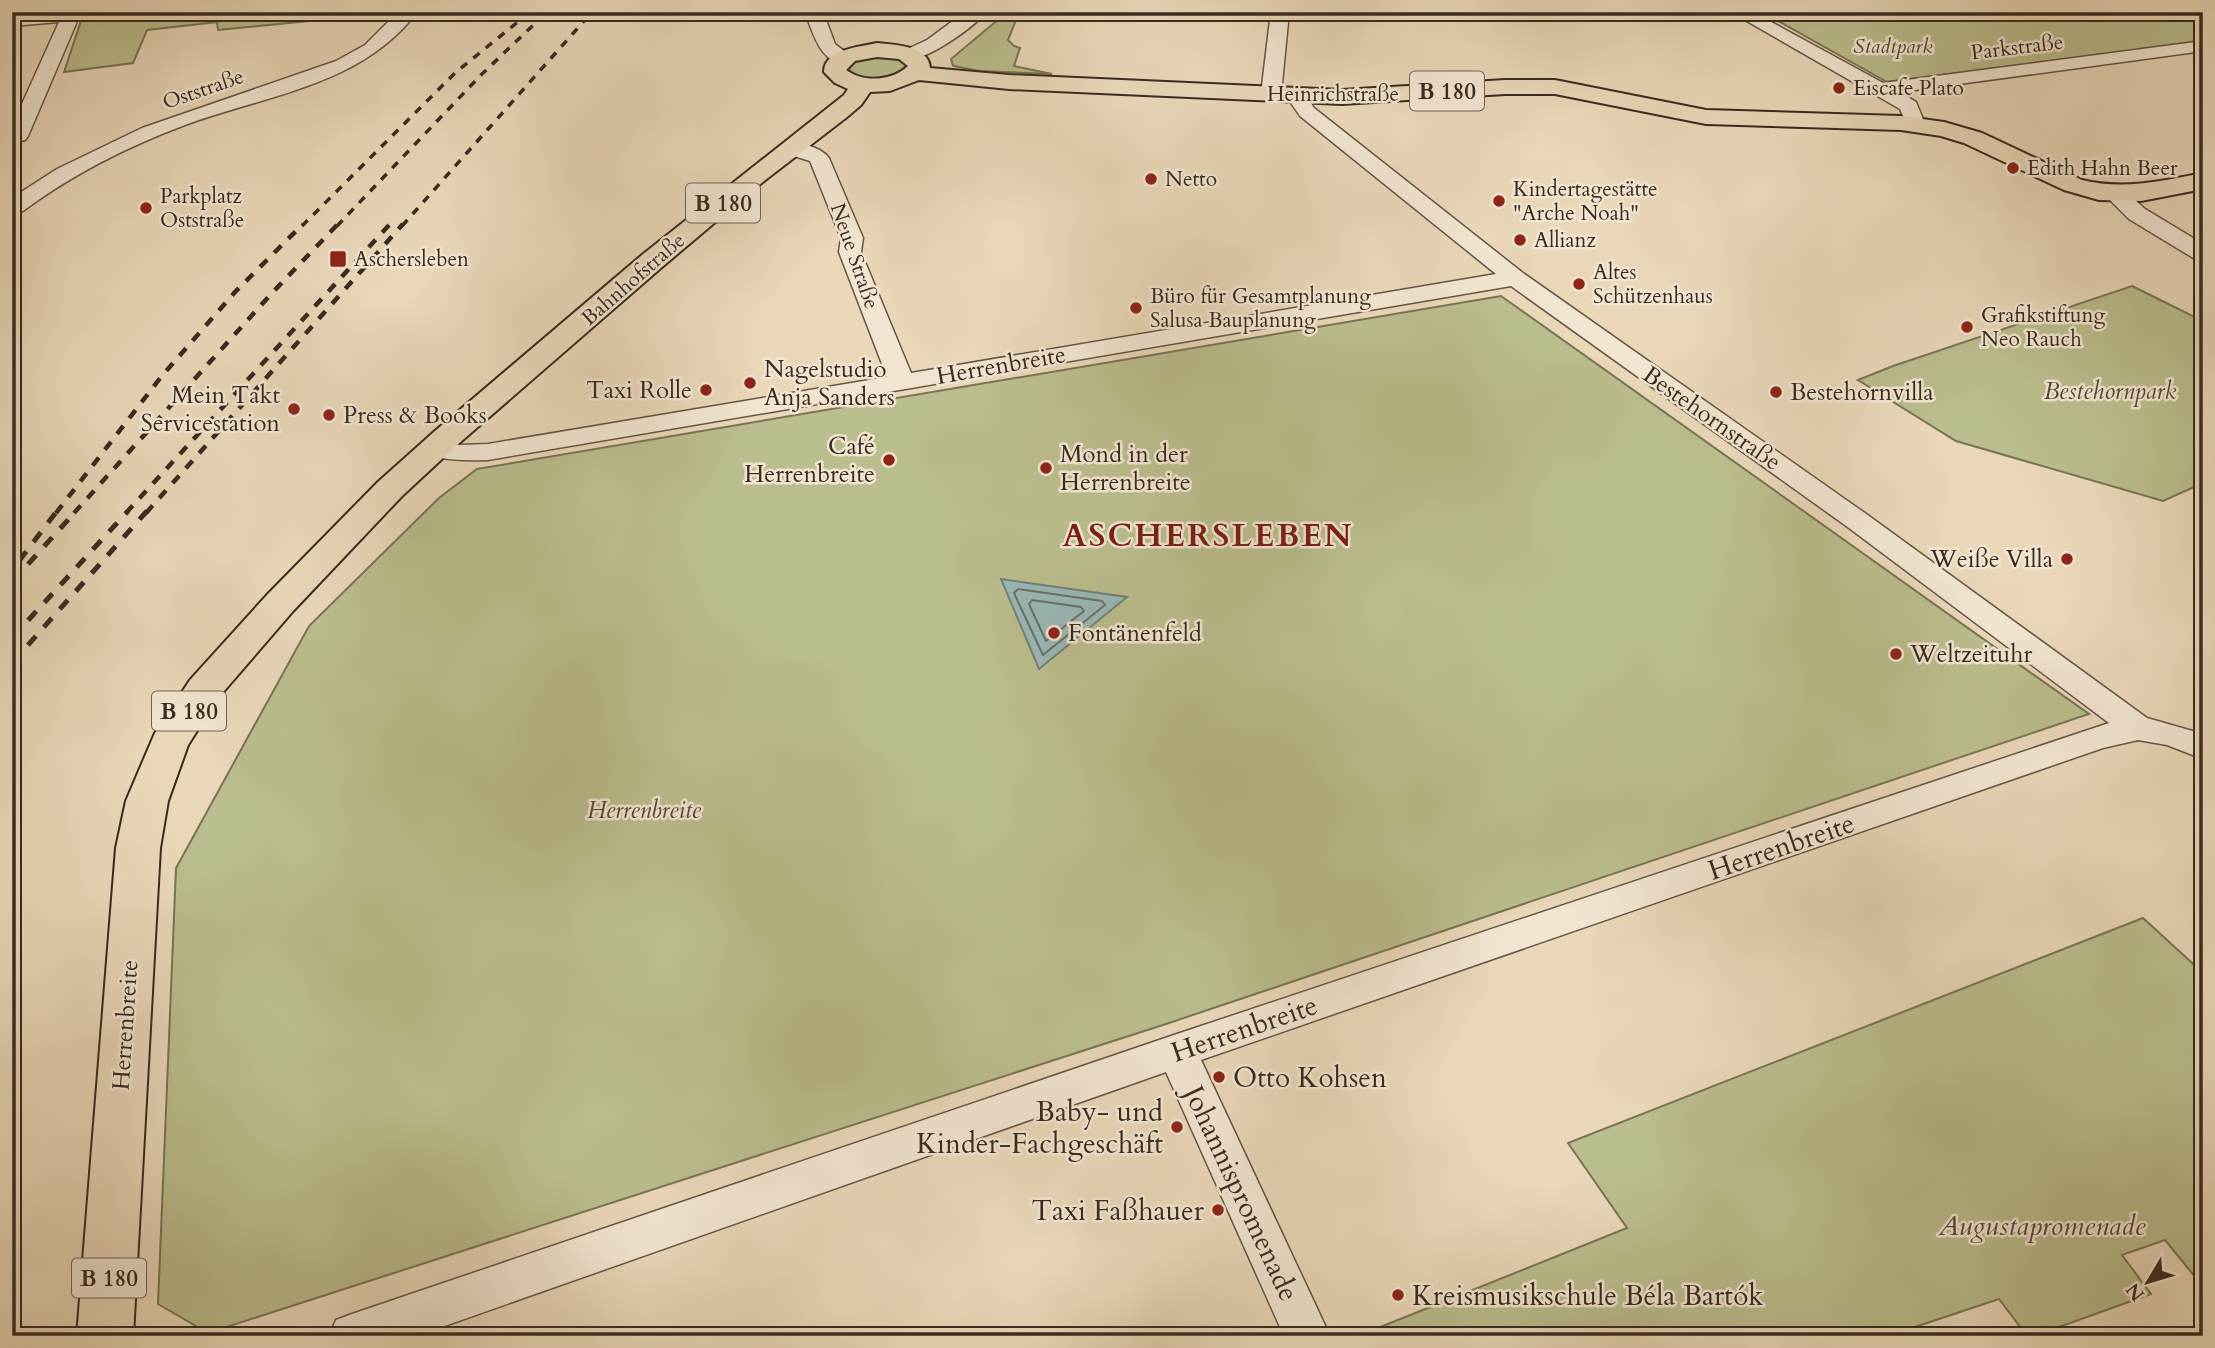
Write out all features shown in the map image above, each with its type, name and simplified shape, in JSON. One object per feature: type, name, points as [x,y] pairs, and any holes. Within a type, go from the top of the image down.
[{"type":"main road","name":"Heinrichstraße","points":[[844,58],[877,50],[913,64],[1021,82],[1302,96],[1370,97],[1505,87],[1555,87],[1706,117],[1915,124]]},
{"type":"main road","points":[[844,58],[835,66],[836,74],[863,84],[894,82],[913,64]]},
{"type":"main road","name":"Bahnhofstraße","points":[[435,449],[652,261],[848,105],[863,84]]},
{"type":"main road","name":"B 180","points":[[1915,124],[1960,133],[2073,185],[2115,194],[2141,193],[2203,181]]},
{"type":"main road","name":"Herrenbreite","points":[[106,1336],[138,848],[147,801],[156,774],[185,716],[222,665],[381,498],[435,449]]},
{"type":"street","points":[[814,12],[827,47],[844,58]]},
{"type":"street","points":[[913,64],[933,44],[977,12]]},
{"type":"street","points":[[1271,94],[1280,12]]},
{"type":"street","points":[[1740,12],[1909,106],[1915,124]]},
{"type":"street","name":"Oststraße","points":[[12,208],[58,177],[113,148],[205,111],[316,76],[348,63],[375,46],[407,13]]},
{"type":"street","points":[[12,21],[71,14]]},
{"type":"street","points":[[15,137],[71,14]]},
{"type":"street","name":"Parkstraße","points":[[1880,89],[2203,46]]},
{"type":"street","name":"Bestehornstraße","points":[[1302,96],[1301,103],[1307,112],[1515,278],[1858,522],[2138,728]]},
{"type":"street","name":"Neue Straße","points":[[791,149],[811,153],[819,158],[852,238],[850,252],[902,382]]},
{"type":"street","points":[[2115,194],[2136,213],[2203,254]]},
{"type":"street","name":"Herrenbreite","points":[[435,449],[460,453],[488,452],[1515,278]]},
{"type":"street","points":[[2138,728],[2173,735],[2203,747]]},
{"type":"street","name":"Herrenbreite","points":[[352,1336],[1177,1051],[2097,738],[2138,728]]},
{"type":"street","name":"Johannispromenade","points":[[1177,1051],[1307,1336]]},
{"type":"green space","points":[[84,12],[331,12],[329,19],[218,30],[217,22],[147,30],[133,63],[64,72]]},
{"type":"green space","name":"Stadtpark","points":[[1762,12],[2203,12],[2203,41],[1887,82]]},
{"type":"green space","points":[[1006,13],[1018,15],[1008,40],[1020,48],[1014,66],[1052,74],[980,71],[953,66],[951,59]]},
{"type":"green space","points":[[875,56],[899,59],[906,65],[905,69],[892,76],[876,79],[860,77],[848,69],[853,62]]},
{"type":"green space","name":"Bestehornpark","points":[[2132,286],[2203,321],[2203,483],[2163,501],[1956,441],[1858,380],[1893,366]]},
{"type":"green space","name":"Herrenbreite","points":[[1501,296],[2089,714],[1166,1024],[208,1333],[158,1304],[176,868],[309,626],[439,498],[477,469]]},
{"type":"green space","name":"Augustapromenade","points":[[2143,918],[2203,973],[2203,1276],[2196,1278],[2165,1240],[2122,1255],[2151,1294],[2034,1336],[2027,1336],[1999,1299],[1897,1333],[1898,1336],[1358,1336],[1627,1228],[1568,1143]]},
{"type":"water","name":"Fontänenfeld","points":[[1001,579],[1127,597],[1039,669]]},
{"type":"railway","points":[[302,226],[455,73],[530,12]]},
{"type":"railway","points":[[337,226],[482,74],[547,12]]},
{"type":"railway","points":[[402,226],[592,12]]},
{"type":"railway","points":[[56,513],[161,377],[235,292],[303,224]]},
{"type":"railway","points":[[74,513],[272,293],[338,224]]},
{"type":"railway","points":[[126,513],[390,224]]},
{"type":"railway","points":[[146,513],[403,224]]},
{"type":"railway","points":[[19,561],[57,511]]},
{"type":"railway","points":[[12,582],[76,511]]},
{"type":"railway","points":[[12,638],[128,511]]},
{"type":"railway","points":[[12,663],[147,511]]},
{"type":"place","name":"Eiscafe Plato","points":[[1839,88]]},
{"type":"place","name":"Edith Hahn Beer","points":[[2013,168]]},
{"type":"place","name":"Netto","points":[[1151,179]]},
{"type":"place","name":"Kindertagestätte \"Arche Noah\"","points":[[1499,201]]},
{"type":"place","name":"Parkplatz Oststraße","points":[[146,208]]},
{"type":"place","name":"Allianz","points":[[1520,240]]},
{"type":"place","name":"Aschersleben","points":[[338,259]]},
{"type":"place","name":"Altes Schützenhaus","points":[[1579,284]]},
{"type":"place","name":"Büro für Gesamtplanung Salusa Bauplanung","points":[[1136,308]]},
{"type":"place","name":"Grafikstiftung Neo Rauch","points":[[1967,327]]},
{"type":"place","name":"Nagelstudio Anja Sanders","points":[[750,383]]},
{"type":"place","name":"Taxi Rolle","points":[[706,390]]},
{"type":"place","name":"Bestehornvilla","points":[[1776,392]]},
{"type":"place","name":"Mein Takt Servicestation","points":[[294,409]]},
{"type":"place","name":"Press & Books","points":[[329,415]]},
{"type":"place","name":"Café Herrenbreite","points":[[889,460]]},
{"type":"place","name":"Mond in der Herrenbreite","points":[[1046,468]]},
{"type":"place","name":"Weiße Villa","points":[[2067,559]]},
{"type":"place","name":"Fontänenfeld","points":[[1054,633]]},
{"type":"place","name":"Weltzeituhr","points":[[1896,654]]},
{"type":"place","name":"Otto Kohsen","points":[[1219,1077]]},
{"type":"place","name":"Baby- und Kinder-Fachgeschäft","points":[[1177,1127]]},
{"type":"place","name":"Taxi Faßhauer","points":[[1218,1210]]},
{"type":"place","name":"Kreismusikschule Béla Bartók","points":[[1398,1295]]},
{"type":"district","name":"ASCHERSLEBEN","points":[[1208,535]]}]
